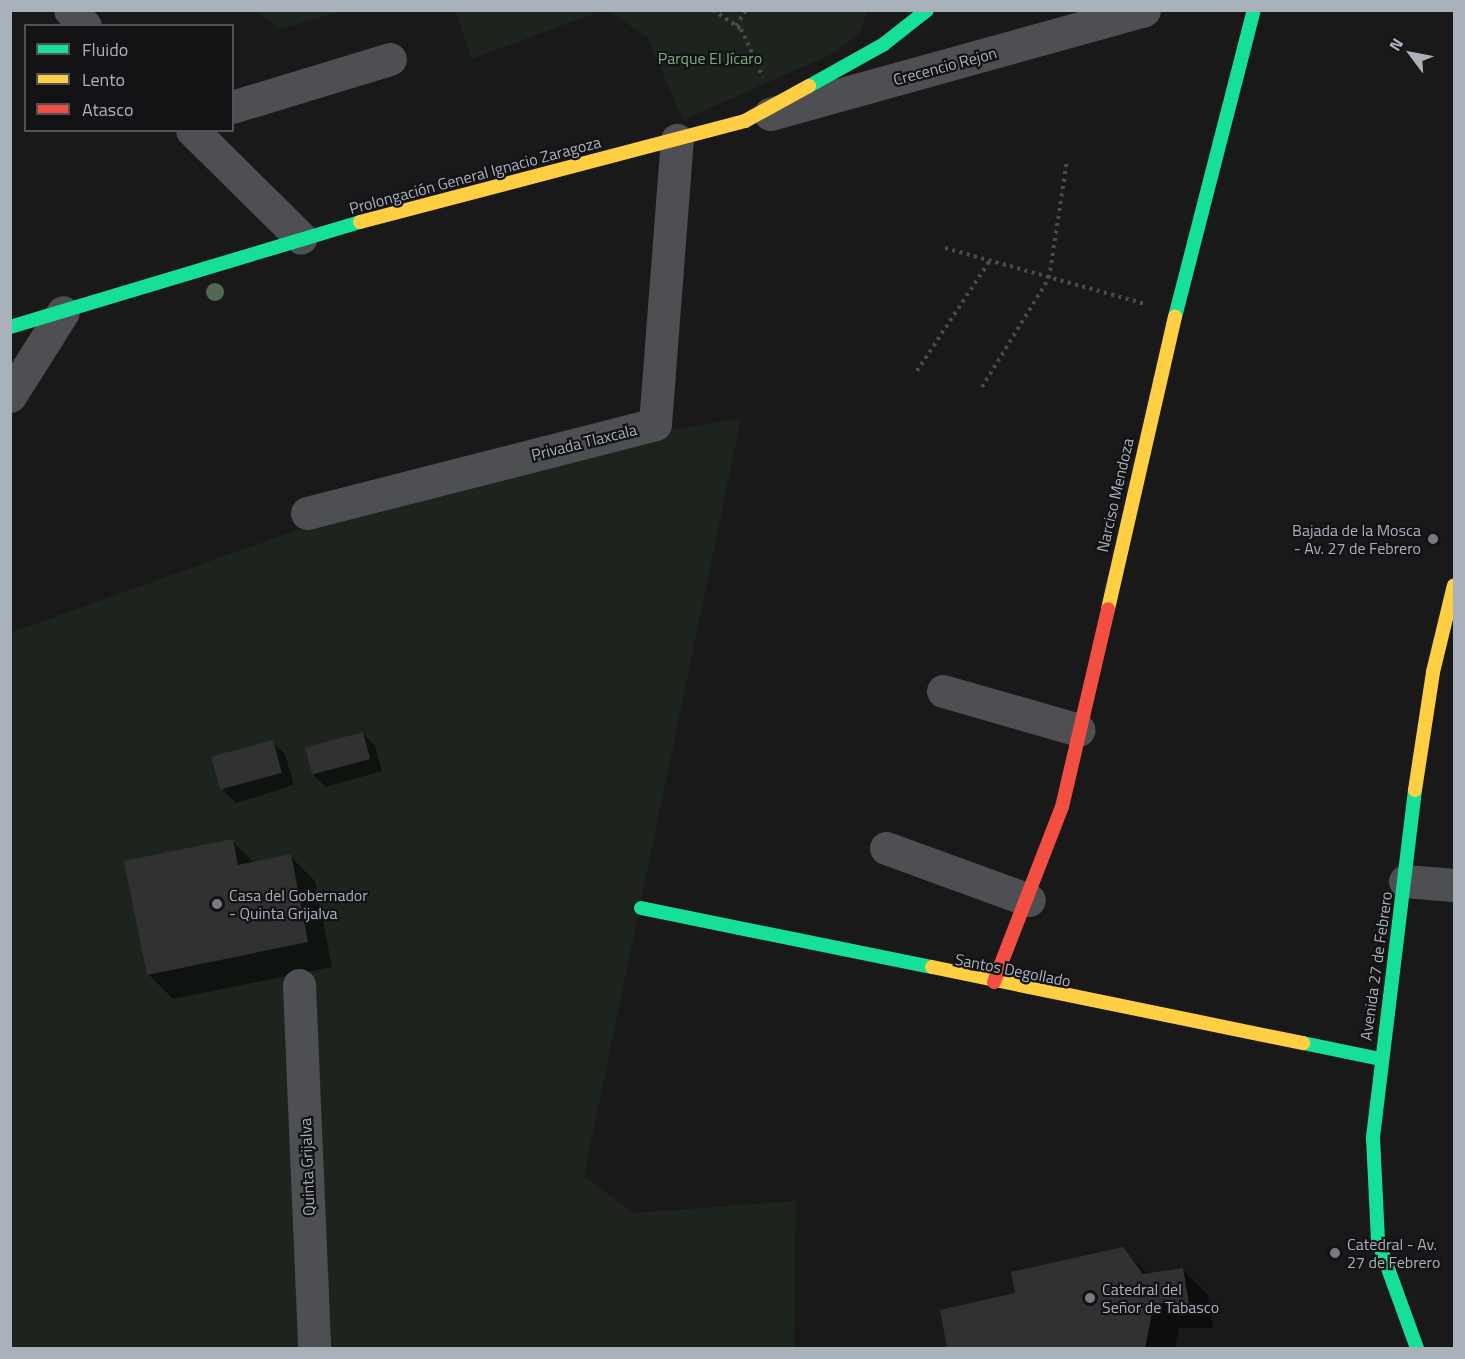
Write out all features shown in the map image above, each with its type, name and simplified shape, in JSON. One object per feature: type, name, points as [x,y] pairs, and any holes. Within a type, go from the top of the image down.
[{"type":"street","points":[[70,10],[83,24]]},
{"type":"street","name":"Prolongación General Ignacio Zaragoza","points":[[10,327],[301,238],[745,121],[884,44],[927,10]]},
{"type":"street","name":"Crecencio Rejon","points":[[745,121],[1144,10]]},
{"type":"street","name":"Narciso Mendoza","points":[[994,982],[1029,900],[1062,807],[1175,311],[1254,10]]},
{"type":"street","points":[[234,106],[390,59]]},
{"type":"street","points":[[194,132],[301,238]]},
{"type":"street","name":"Privada Tlaxcala","points":[[307,513],[655,424],[677,140]]},
{"type":"street","points":[[10,396],[63,312]]},
{"type":"street","name":"Avenida 27 de Febrero","points":[[1416,1348],[1382,1260],[1375,1221],[1373,1138],[1380,1059],[1433,672],[1455,585]]},
{"type":"street","points":[[943,691],[1079,730]]},
{"type":"street","points":[[886,848],[1029,900]]},
{"type":"street","points":[[1405,881],[1455,885]]},
{"type":"street","name":"Santos Degollado","points":[[642,908],[994,982],[1380,1059]]},
{"type":"street","name":"Quinta Grijalva","points":[[299,985],[314,1348]]},
{"type":"path","points":[[713,10],[736,26],[775,105]]},
{"type":"path","points":[[736,26],[746,10]]},
{"type":"path","points":[[982,387],[1049,278],[1067,161]]},
{"type":"path","points":[[945,248],[989,262],[1175,311]]},
{"type":"path","points":[[917,371],[989,262]]},
{"type":"green space","points":[[456,10],[601,11],[471,59]]},
{"type":"green space","name":"Parque El Jícaro","points":[[868,10],[859,34],[832,54],[683,120],[647,37],[609,11]]},
{"type":"green space","points":[[258,11],[341,11],[279,29]]},
{"type":"green space","points":[[741,419],[584,1176],[633,1213],[796,1201],[794,1348],[11,1348],[10,633],[303,528],[661,432]]},
{"type":"building","points":[[363,732],[370,759],[312,775],[305,748]]},
{"type":"building","points":[[273,740],[282,773],[220,789],[211,757]]},
{"type":"building","name":"Casa del Gobernador - Quinta Grijalva","points":[[233,839],[238,865],[291,854],[308,942],[147,975],[124,861]]},
{"type":"building","name":"Catedral del Señor de Tabasco","points":[[1123,1247],[1143,1274],[1183,1268],[1189,1304],[1154,1303],[1145,1348],[947,1348],[940,1310],[1015,1293],[1011,1272]]},
{"type":"traffic: fast","points":[[809,86],[884,44],[927,10]]},
{"type":"traffic: fast","points":[[1175,317],[1254,10]]},
{"type":"traffic: fast","points":[[10,327],[360,222]]},
{"type":"traffic: fast","points":[[1415,790],[1373,1138],[1378,1241],[1417,1348]]},
{"type":"traffic: fast","points":[[641,908],[932,967]]},
{"type":"traffic: fast","points":[[1303,1043],[1380,1059]]},
{"type":"traffic: slow","points":[[360,222],[745,121],[809,86]]},
{"type":"traffic: slow","points":[[1108,609],[1175,317]]},
{"type":"traffic: slow","points":[[1415,790],[1433,672],[1454,585]]},
{"type":"traffic: slow","points":[[932,967],[1303,1043]]},
{"type":"traffic: jam","points":[[994,982],[1062,807],[1108,609]]},
{"type":"place","name":"Bajada de la Mosca - Av. 27 de Febrero","points":[[1433,539]]},
{"type":"place","name":"Casa del Gobernador - Quinta Grijalva","points":[[217,904]]},
{"type":"place","name":"Catedral - Av. 27 de Febrero","points":[[1335,1253]]},
{"type":"place","name":"Catedral del Señor de Tabasco","points":[[1090,1298]]}]
